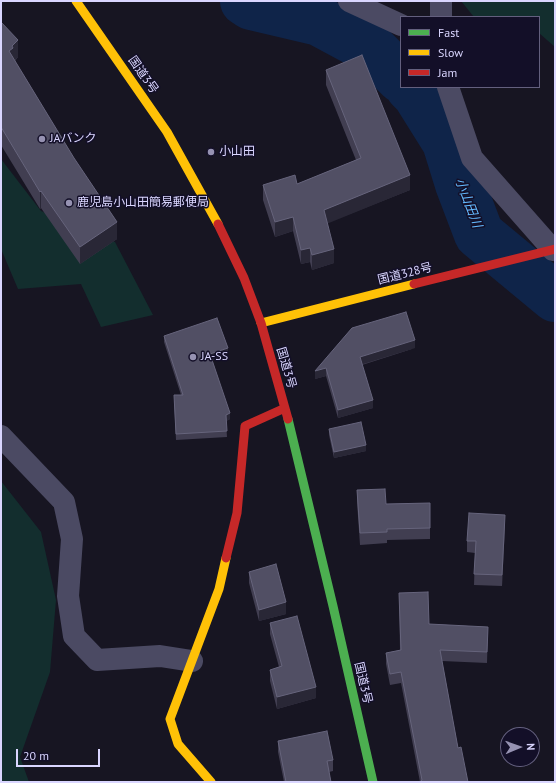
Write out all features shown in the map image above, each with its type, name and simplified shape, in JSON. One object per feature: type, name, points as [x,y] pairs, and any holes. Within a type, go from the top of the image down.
[{"type":"main road","name":"国道3号","points":[[76,1],[168,132],[211,210],[244,278],[261,323],[285,408],[333,606],[373,782]]},
{"type":"main road","name":"国道328号","points":[[261,323],[548,251]]},
{"type":"main road","points":[[211,782],[178,744],[170,719],[219,589],[237,513],[245,426],[285,408]]},
{"type":"street","points":[[349,1],[400,24]]},
{"type":"street","points":[[441,1],[441,16]]},
{"type":"street","points":[[448,88],[472,158],[548,251]]},
{"type":"street","points":[[1,436],[64,502],[72,539],[68,596],[74,636],[97,660],[160,656],[192,661]]},
{"type":"green space","points":[[461,1],[555,1],[555,47],[540,34],[540,16],[473,16]]},
{"type":"green space","points":[[1,159],[41,211],[115,242],[153,315],[101,327],[81,284],[18,289],[1,249]]},
{"type":"green space","points":[[1,481],[41,532],[56,600],[50,672],[20,757],[29,782],[1,782]]},
{"type":"building","points":[[1,22],[18,40],[9,51],[74,158],[117,222],[80,247],[41,191],[40,192],[1,127]]},
{"type":"building","points":[[362,55],[410,175],[324,210],[334,249],[312,255],[310,248],[301,250],[293,217],[275,222],[263,185],[295,175],[297,184],[361,158],[326,70]]},
{"type":"building","points":[[406,312],[415,340],[360,357],[373,400],[338,410],[326,368],[315,371],[352,328]]},
{"type":"building","points":[[217,318],[228,348],[210,354],[230,413],[226,415],[227,431],[176,434],[174,395],[183,395],[164,336]]},
{"type":"building","points":[[361,422],[366,445],[334,452],[329,429]]},
{"type":"building","points":[[385,489],[386,504],[430,503],[430,528],[387,529],[387,532],[360,533],[357,490]]},
{"type":"building","points":[[469,513],[505,515],[502,575],[474,574],[476,541],[467,541]]},
{"type":"building","points":[[276,564],[286,602],[259,610],[249,572]]},
{"type":"building","points":[[428,592],[429,624],[488,627],[487,652],[440,650],[458,748],[461,747],[468,782],[421,782],[422,780],[401,672],[390,674],[386,653],[401,650],[399,593]]},
{"type":"building","points":[[297,616],[316,687],[277,697],[270,670],[282,666],[270,623]]},
{"type":"building","points":[[327,731],[333,760],[327,761],[331,782],[286,782],[278,741]]},
{"type":"waterway","name":"小山田川","points":[[245,1],[251,5],[319,21],[373,50],[400,77]]},
{"type":"waterway","name":"小山田川","points":[[411,88],[417,94],[447,142],[460,184],[479,234],[555,297]]},
{"type":"traffic: fast","points":[[288,419],[373,782]]},
{"type":"traffic: slow","points":[[76,1],[167,132],[218,224]]},
{"type":"traffic: slow","points":[[261,323],[414,284]]},
{"type":"traffic: slow","points":[[211,782],[178,744],[170,719],[219,589],[226,558]]},
{"type":"traffic: jam","points":[[218,224],[244,278],[261,323],[288,419]]},
{"type":"traffic: jam","points":[[414,284],[555,249]]},
{"type":"traffic: jam","points":[[226,558],[237,513],[245,426],[285,408]]},
{"type":"place","name":"JAバンク","points":[[42,139]]},
{"type":"place","name":"小山田","points":[[211,152]]},
{"type":"place","name":"鹿児島小山田簡易郵便局","points":[[69,203]]},
{"type":"place","name":"JA-SS","points":[[193,357]]}]
